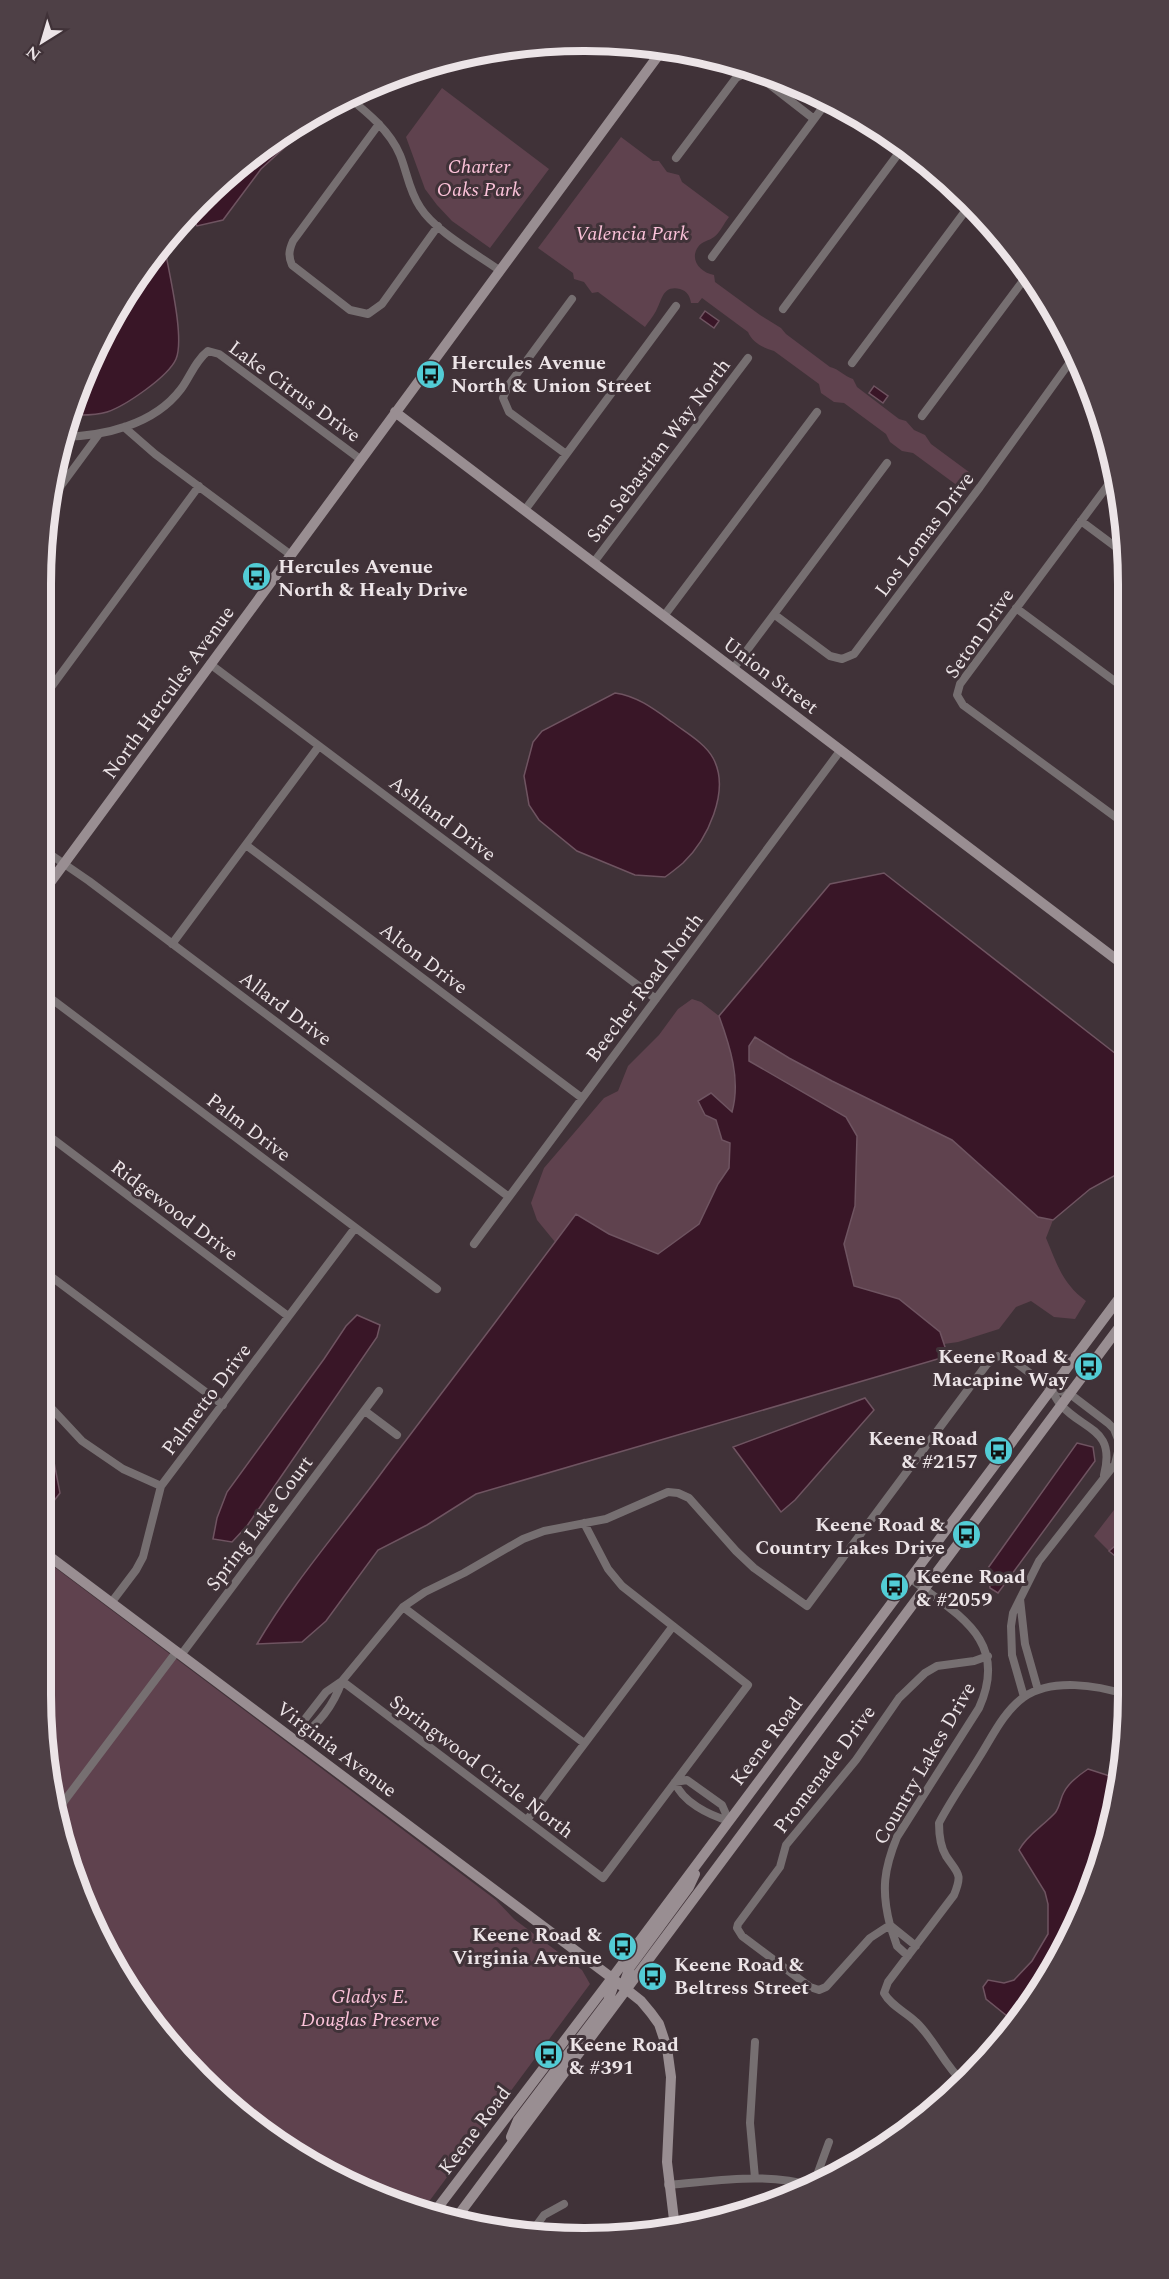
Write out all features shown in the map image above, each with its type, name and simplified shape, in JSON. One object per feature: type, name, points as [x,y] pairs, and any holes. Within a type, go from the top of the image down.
[{"type":"street","name":"North Hercules Avenue","points":[[51,882],[657,56]]},
{"type":"street","points":[[676,158],[736,78],[742,75]]},
{"type":"street","points":[[769,84],[814,119]]},
{"type":"street","points":[[355,103],[392,139],[420,208],[438,226],[499,270]]},
{"type":"street","points":[[712,257],[823,107]]},
{"type":"street","points":[[379,124],[293,241],[289,249],[289,258],[297,271],[350,310],[368,314],[382,304],[438,226]]},
{"type":"street","points":[[783,309],[898,153]]},
{"type":"street","points":[[852,363],[965,211]]},
{"type":"street","points":[[922,416],[1023,281]]},
{"type":"street","points":[[566,454],[509,412],[503,398],[508,386],[572,299]]},
{"type":"street","points":[[525,510],[676,306]]},
{"type":"street","name":"Lake Citrus Drive","points":[[72,435],[99,434],[124,427],[163,407],[180,390],[199,360],[208,351],[214,352],[360,459]]},
{"type":"street","name":"San Sebastian Way North","points":[[594,562],[748,358]]},
{"type":"street","name":"Los Lomas Drive","points":[[775,615],[830,656],[842,659],[854,654],[980,487],[1069,363]]},
{"type":"street","name":"Union Street","points":[[395,412],[840,751],[1118,956]]},
{"type":"street","points":[[664,616],[817,412]]},
{"type":"street","points":[[124,427],[291,555]]},
{"type":"street","points":[[60,487],[99,434]]},
{"type":"street","points":[[733,669],[886,463]]},
{"type":"street","name":"Seton Drive","points":[[1109,484],[960,684],[957,696],[959,700],[1118,819]]},
{"type":"street","points":[[51,689],[199,486]]},
{"type":"street","points":[[1081,521],[1117,548]]},
{"type":"street","points":[[1016,608],[1118,684]]},
{"type":"street","name":"Ashland Drive","points":[[210,664],[656,999]]},
{"type":"street","points":[[172,944],[320,746]]},
{"type":"street","name":"Beecher Road North","points":[[474,1244],[840,751]]},
{"type":"street","name":"Alton Drive","points":[[246,844],[582,1098]]},
{"type":"street","name":"Allard Drive","points":[[51,855],[509,1197]]},
{"type":"street","name":"Palm Drive","points":[[51,999],[437,1289]]},
{"type":"street","name":"Ridgewood Drive","points":[[51,1138],[288,1316]]},
{"type":"street","name":"Palmetto Drive","points":[[111,1603],[143,1557],[161,1486],[355,1228]]},
{"type":"street","points":[[51,1276],[223,1405]]},
{"type":"street","name":"Keene Road","points":[[438,2208],[1118,1300]]},
{"type":"street","name":"Keene Road","points":[[460,2213],[1118,1329]]},
{"type":"street","points":[[297,1742],[305,1719],[326,1692],[342,1681],[403,1607],[425,1592],[464,1574],[523,1539],[544,1531],[606,1519],[668,1492],[689,1498],[754,1568],[807,1606],[992,1359],[1004,1356],[1011,1359],[1051,1389],[1070,1394],[1108,1423],[1118,1437]]},
{"type":"street","points":[[1051,1389],[1061,1406],[1101,1437],[1107,1457],[1104,1476]]},
{"type":"street","name":"Spring Lake Court","points":[[62,1804],[379,1391]]},
{"type":"street","points":[[51,1407],[82,1441],[116,1465],[161,1486]]},
{"type":"street","points":[[365,1411],[397,1435]]},
{"type":"street","points":[[1024,1697],[1013,1663],[1011,1626],[1013,1613],[1039,1561],[1118,1458]]},
{"type":"street","points":[[584,1523],[608,1569],[622,1586],[748,1685],[675,1782]]},
{"type":"street","name":"Virginia Avenue","points":[[51,1558],[612,1978],[651,2013],[667,2048],[671,2077],[667,2137],[668,2185],[674,2220]]},
{"type":"street","name":"Country Lakes Drive","points":[[908,1956],[897,1946],[884,1904],[884,1881],[888,1858],[909,1817],[979,1707],[987,1691],[990,1674],[988,1656],[979,1636],[962,1618],[910,1578]]},
{"type":"street","points":[[1020,1599],[1028,1658],[1038,1690]]},
{"type":"street","points":[[403,1607],[584,1743]]},
{"type":"street","points":[[527,1820],[673,1626]]},
{"type":"street","name":"Promenade Drive","points":[[890,1925],[870,1938],[826,1987],[819,1990],[810,1987],[742,1936],[737,1928],[740,1920],[780,1867],[786,1845],[856,1760],[898,1698],[937,1666],[974,1661],[988,1656]]},
{"type":"street","points":[[1013,1663],[1028,1658]]},
{"type":"street","points":[[297,1742],[315,1726],[336,1699],[342,1681]]},
{"type":"street","name":"Springwood Circle North","points":[[342,1681],[603,1878],[675,1782]]},
{"type":"street","points":[[957,2076],[917,2022],[892,2003],[885,1993],[888,1982],[954,1895],[960,1882],[958,1870],[946,1855],[939,1840],[939,1823],[1003,1720],[1024,1697],[1038,1690],[1074,1686],[1118,1693]]},
{"type":"street","points":[[675,1782],[687,1780],[722,1805],[729,1821]]},
{"type":"street","points":[[675,1782],[679,1793],[713,1816],[729,1821]]},
{"type":"street","points":[[626,1989],[625,1981],[630,1967],[689,1887],[704,1855]]},
{"type":"street","points":[[890,1925],[916,1946]]},
{"type":"street","points":[[505,2153],[518,2120],[608,2001],[613,1987],[612,1978]]},
{"type":"street","points":[[755,2042],[750,2124],[755,2178]]},
{"type":"street","points":[[817,2174],[829,2142]]},
{"type":"street","points":[[668,2185],[755,2178],[800,2182]]},
{"type":"street","points":[[536,2225],[543,2216],[564,2204]]},
{"type":"green space","name":"Charter Oaks Park","points":[[442,88],[549,169],[490,248],[452,221],[437,205],[425,189],[406,137]]},
{"type":"green space","name":"Valencia Park","points":[[621,137],[653,161],[659,161],[667,172],[679,175],[682,182],[729,217],[716,235],[698,247],[695,257],[701,269],[714,275],[715,282],[781,328],[830,367],[853,379],[857,387],[899,419],[906,421],[914,430],[925,435],[931,444],[973,475],[962,489],[913,453],[902,451],[890,442],[886,434],[844,403],[834,402],[821,393],[819,384],[774,351],[758,344],[748,332],[702,298],[698,303],[691,303],[685,291],[670,289],[645,327],[598,292],[592,293],[584,282],[574,279],[573,273],[538,248]]},
{"type":"green space","points":[[692,999],[701,1002],[719,1016],[731,1047],[736,1094],[732,1112],[705,1115],[716,1120],[722,1139],[730,1142],[729,1168],[718,1184],[699,1224],[658,1254],[609,1234],[576,1214],[555,1242],[537,1220],[531,1203],[544,1168],[604,1098],[618,1091],[628,1066],[659,1035],[678,1009]]},
{"type":"green space","points":[[756,1037],[832,1081],[952,1140],[1038,1217],[1053,1220],[1046,1238],[1057,1265],[1071,1287],[1086,1301],[1075,1319],[1054,1317],[1031,1301],[1016,1307],[999,1329],[944,1344],[940,1332],[899,1299],[854,1286],[844,1244],[855,1206],[846,1117],[749,1061],[749,1046]]},
{"type":"green space","points":[[1118,1504],[1116,1545],[1109,1551],[1094,1536]]},
{"type":"green space","name":"Gladys E. Douglas Preserve","points":[[51,1565],[496,1900],[514,1919],[582,1970],[590,1984],[427,2204],[380,2187],[318,2157],[260,2118],[207,2072],[161,2019],[122,1961],[79,1866],[61,1799],[52,1729]]},
{"type":"shaded area","points":[[297,136],[261,169],[223,220],[197,226],[194,221],[233,183]]},
{"type":"shaded area","points":[[166,254],[178,322],[176,359],[164,374],[135,397],[115,409],[78,415],[106,349],[122,318]]},
{"type":"shaded area","points":[[705,311],[719,321],[714,328],[700,318]]},
{"type":"shaded area","points":[[874,386],[888,396],[883,403],[869,393]]},
{"type":"shaded area","points":[[615,693],[645,704],[694,738],[713,758],[718,771],[718,800],[708,828],[692,853],[665,877],[635,875],[577,851],[539,820],[529,805],[524,776],[533,742],[542,731]]},
{"type":"shaded area","points":[[884,873],[1118,1056],[1118,1171],[1114,1176],[1090,1189],[1053,1220],[1038,1217],[952,1140],[832,1081],[755,1037],[749,1046],[749,1061],[846,1117],[857,1136],[855,1206],[844,1244],[854,1286],[899,1299],[940,1332],[948,1356],[476,1494],[427,1525],[378,1550],[326,1621],[302,1642],[257,1644],[302,1576],[576,1214],[609,1234],[658,1254],[699,1224],[718,1184],[729,1168],[730,1143],[722,1140],[716,1120],[705,1115],[698,1101],[711,1093],[732,1112],[735,1075],[719,1016],[830,884]]},
{"type":"shaded area","points":[[357,1315],[380,1325],[377,1337],[247,1526],[232,1542],[213,1539],[217,1518],[227,1492],[346,1326]]},
{"type":"shaded area","points":[[865,1398],[874,1410],[795,1500],[781,1512],[733,1447]]},
{"type":"shaded area","points":[[1077,1443],[1093,1447],[1095,1461],[998,1593],[990,1588],[988,1568]]},
{"type":"shaded area","points":[[51,1452],[53,1457],[60,1493],[51,1505]]},
{"type":"shaded area","points":[[1118,1530],[1118,1558],[1109,1551],[1116,1545]]},
{"type":"shaded area","points":[[1088,1769],[1111,1776],[1100,1833],[1090,1866],[1063,1930],[1047,1961],[1009,2018],[986,1999],[983,1987],[988,1980],[1004,1983],[1014,1980],[1032,1961],[1048,1934],[1048,1904],[1045,1892],[1019,1850],[1031,1835],[1055,1813],[1069,1785]]},
{"type":"place","name":"Hercules Avenue North & Union Street","points":[[430,374]]},
{"type":"place","name":"Hercules Avenue North & Healy Drive","points":[[257,577]]},
{"type":"place","name":"Keene Road & Macapine Way","points":[[1089,1367]]},
{"type":"place","name":"Keene Road & #2157","points":[[999,1450]]},
{"type":"place","name":"Keene Road & Country Lakes Drive","points":[[966,1535]]},
{"type":"place","name":"Keene Road & #2059","points":[[895,1587]]},
{"type":"place","name":"Keene Road & Virginia Avenue","points":[[623,1946]]},
{"type":"place","name":"Keene Road & Beltress Street","points":[[653,1976]]},
{"type":"place","name":"Keene Road & #391","points":[[548,2055]]}]
